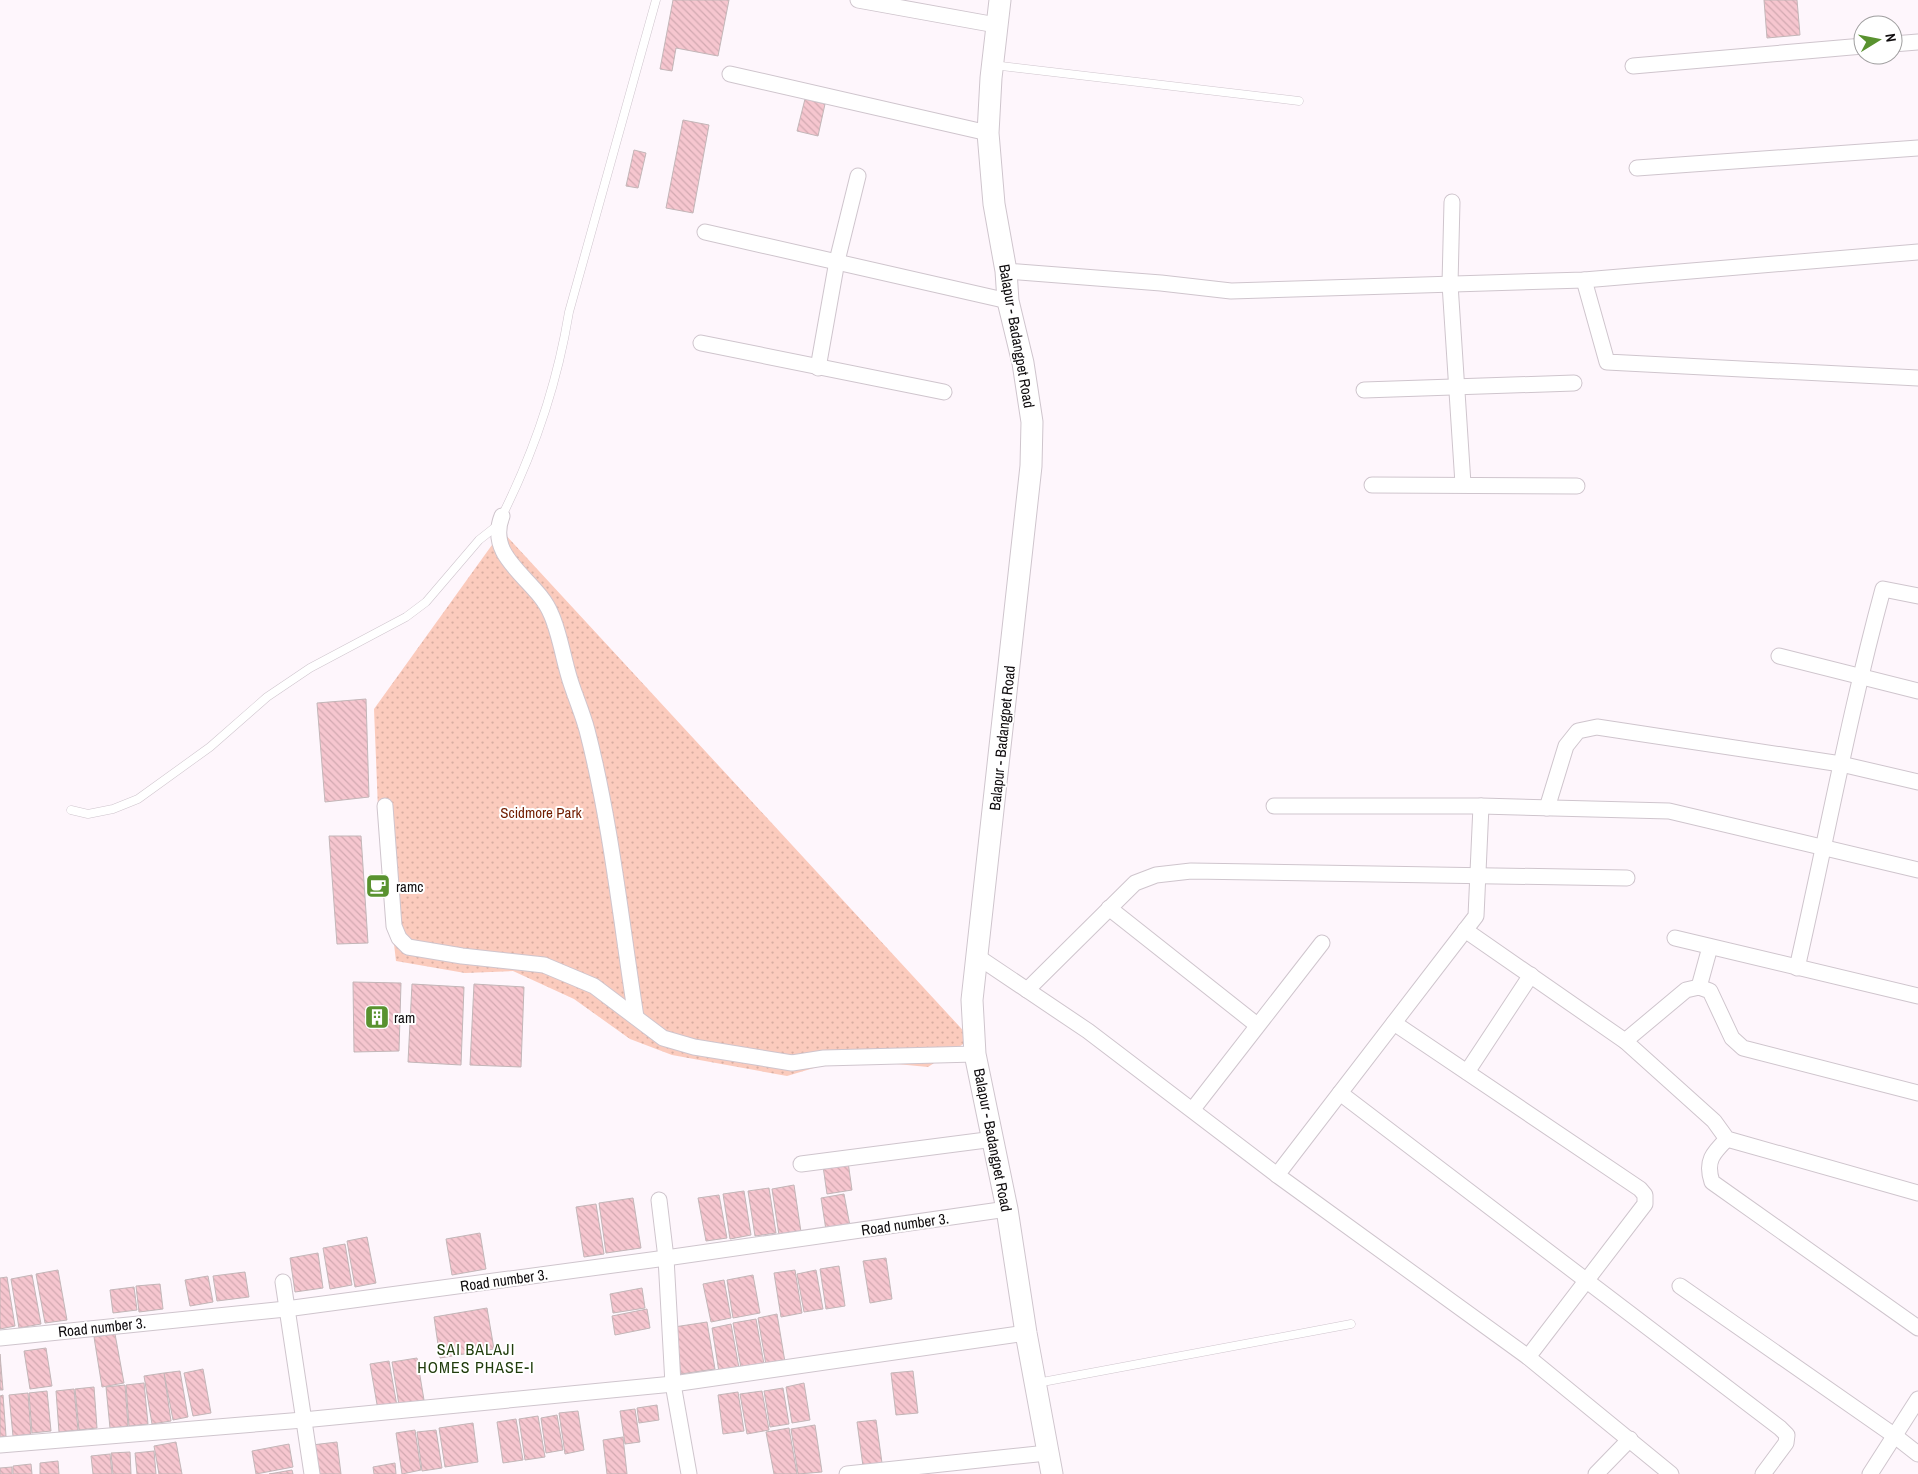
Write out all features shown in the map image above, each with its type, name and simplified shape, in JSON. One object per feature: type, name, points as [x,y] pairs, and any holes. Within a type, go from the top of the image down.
[{"type":"street","points":[[858,0],[996,25]]},
{"type":"street","name":"Balapur - Badangpet Road","points":[[1000,0],[992,65],[988,133],[994,204],[1006,271],[1008,301],[1023,363],[1032,422],[1031,466],[972,1000],[975,1054],[1007,1209],[1026,1333],[1052,1474]]},
{"type":"street","points":[[1903,43],[1918,42]]},
{"type":"street","points":[[1633,66],[1853,47]]},
{"type":"street","points":[[730,74],[988,133]]},
{"type":"street","points":[[1637,168],[1918,148]]},
{"type":"street","points":[[818,368],[838,261],[858,176]]},
{"type":"street","points":[[1452,202],[1450,284],[1463,484]]},
{"type":"street","points":[[705,232],[1008,301]]},
{"type":"street","points":[[1006,271],[1230,290],[1584,280],[1918,252]]},
{"type":"street","points":[[1584,280],[1607,362],[1918,378]]},
{"type":"street","points":[[701,343],[944,392]]},
{"type":"street","points":[[1364,390],[1574,383]]},
{"type":"street","points":[[1372,485],[1577,486]]},
{"type":"street","points":[[500,520],[500,543],[508,562],[527,579],[544,600],[552,615],[572,686],[587,729],[603,802],[636,1017]]},
{"type":"street","points":[[1796,968],[1824,847],[1859,677],[1883,589],[1918,596]]},
{"type":"street","points":[[1779,656],[1918,691]]},
{"type":"street","points":[[1547,808],[1566,746],[1578,731],[1597,726],[1841,764],[1918,782]]},
{"type":"street","points":[[385,806],[394,926],[399,938],[408,947],[462,956],[544,965],[594,986],[663,1038],[694,1047],[792,1063],[824,1058],[975,1054]]},
{"type":"street","points":[[1274,806],[1481,806],[1669,811],[1918,870]]},
{"type":"street","points":[[1277,1175],[1476,916],[1481,806]]},
{"type":"street","points":[[1027,990],[1135,883],[1156,876],[1191,871],[1627,878]]},
{"type":"street","points":[[1109,908],[1257,1025]]},
{"type":"street","points":[[1465,930],[1625,1041],[1714,1121],[1727,1139],[1918,1193]]},
{"type":"street","points":[[1676,938],[1918,996]]},
{"type":"street","points":[[1193,1109],[1322,943]]},
{"type":"street","points":[[1700,987],[1710,947]]},
{"type":"street","points":[[978,957],[1088,1031],[1193,1109],[1277,1175],[1528,1357],[1671,1474]]},
{"type":"street","points":[[1467,1072],[1531,975]]},
{"type":"street","points":[[1625,1041],[1686,990],[1700,987],[1710,991],[1732,1038],[1743,1048],[1918,1093]]},
{"type":"street","points":[[1394,1023],[1640,1189],[1644,1195],[1644,1204],[1528,1357]]},
{"type":"street","points":[[1340,1093],[1787,1435],[1786,1443],[1763,1474]]},
{"type":"street","points":[[801,1164],[994,1139]]},
{"type":"street","points":[[1727,1139],[1713,1153],[1708,1170],[1712,1182],[1918,1328]]},
{"type":"street","points":[[659,1200],[666,1258],[673,1384],[689,1474]]},
{"type":"street","name":"Road number 3.","points":[[0,1338],[286,1309],[666,1258],[1007,1209]]},
{"type":"street","points":[[283,1282],[312,1474]]},
{"type":"street","points":[[1680,1286],[1918,1454]]},
{"type":"street","points":[[0,1445],[303,1420],[673,1384],[1026,1333]]},
{"type":"street","points":[[1870,1474],[1918,1399]]},
{"type":"street","points":[[1596,1474],[1630,1439]]},
{"type":"street","points":[[847,1474],[1047,1452]]},
{"type":"lane","points":[[71,810],[88,814],[113,809],[138,799],[210,747],[267,697],[310,668],[406,617],[426,602],[479,540],[500,520],[533,450],[550,402],[569,312],[656,0]]},
{"type":"lane","points":[[992,65],[1299,100]]},
{"type":"lane","points":[[1035,1384],[1351,1324]]},
{"type":"green space","name":"Scidmore Park","points":[[502,531],[971,1039],[928,1067],[844,1059],[787,1076],[672,1055],[630,1039],[574,999],[513,971],[465,973],[396,961],[378,809],[374,709]]},
{"type":"building","points":[[673,0],[729,0],[718,56],[676,48],[672,71],[660,69]]},
{"type":"building","points":[[1764,0],[1797,0],[1800,35],[1767,38]]},
{"type":"building","points":[[805,99],[825,104],[818,136],[797,131]]},
{"type":"building","points":[[683,120],[709,125],[693,213],[666,208]]},
{"type":"building","points":[[634,150],[646,153],[638,188],[626,186]]},
{"type":"building","points":[[366,699],[369,797],[325,802],[317,703]]},
{"type":"building","points":[[329,836],[361,836],[368,943],[337,944]]},
{"type":"building","name":"ram","points":[[353,982],[401,983],[399,1051],[354,1052]]},
{"type":"building","points":[[412,984],[464,987],[461,1065],[408,1062]]},
{"type":"building","points":[[474,984],[524,987],[521,1067],[470,1065]]},
{"type":"building","points":[[848,1162],[852,1190],[827,1194],[823,1166]]},
{"type":"building","points":[[794,1185],[801,1232],[779,1235],[772,1189]]},
{"type":"building","points":[[769,1188],[776,1233],[755,1236],[748,1191]]},
{"type":"building","points":[[744,1191],[751,1235],[730,1239],[723,1194]]},
{"type":"building","points":[[844,1194],[850,1226],[826,1230],[821,1198]]},
{"type":"building","points":[[719,1195],[727,1238],[706,1241],[698,1198]]},
{"type":"building","points":[[633,1198],[641,1248],[606,1253],[599,1203]]},
{"type":"building","points":[[596,1204],[604,1254],[584,1257],[576,1207]]},
{"type":"building","points":[[480,1233],[486,1269],[452,1275],[446,1239]]},
{"type":"building","points":[[367,1237],[376,1283],[355,1287],[347,1241]]},
{"type":"building","points":[[345,1244],[352,1285],[330,1289],[323,1248]]},
{"type":"building","points":[[318,1253],[323,1288],[295,1292],[290,1258]]},
{"type":"building","points":[[886,1258],[892,1299],[870,1303],[863,1261]]},
{"type":"building","points":[[839,1266],[845,1306],[826,1309],[820,1269]]},
{"type":"building","points":[[58,1270],[67,1320],[45,1323],[36,1274]]},
{"type":"building","points":[[795,1270],[802,1313],[781,1317],[774,1273]]},
{"type":"building","points":[[816,1270],[823,1309],[804,1312],[797,1274]]},
{"type":"building","points":[[245,1272],[249,1297],[217,1301],[213,1276]]},
{"type":"building","points":[[32,1275],[41,1324],[19,1328],[11,1279]]},
{"type":"building","points":[[753,1275],[760,1313],[733,1318],[727,1280]]},
{"type":"building","points":[[208,1276],[213,1302],[190,1306],[185,1280]]},
{"type":"building","points":[[7,1277],[15,1326],[0,1329],[0,1278]]},
{"type":"building","points":[[724,1280],[731,1318],[711,1322],[703,1284]]},
{"type":"building","points":[[160,1284],[163,1309],[139,1312],[136,1286]]},
{"type":"building","points":[[134,1287],[137,1310],[113,1313],[110,1290]]},
{"type":"building","points":[[642,1288],[645,1308],[613,1313],[610,1294]]},
{"type":"building","points":[[487,1308],[494,1349],[440,1358],[434,1317]]},
{"type":"building","points":[[647,1309],[650,1328],[615,1335],[612,1316]]},
{"type":"building","points":[[777,1314],[785,1362],[766,1365],[758,1318]]},
{"type":"building","points":[[756,1319],[764,1364],[741,1368],[733,1323]]},
{"type":"building","points":[[707,1322],[715,1369],[681,1374],[674,1327]]},
{"type":"building","points":[[731,1324],[739,1368],[719,1372],[712,1328]]},
{"type":"building","points":[[115,1334],[124,1383],[102,1387],[94,1337]]},
{"type":"building","points":[[46,1348],[52,1386],[30,1389],[24,1351]]},
{"type":"building","points":[[0,1354],[3,1390],[0,1390]]},
{"type":"building","points":[[417,1358],[424,1400],[399,1405],[392,1362]]},
{"type":"building","points":[[389,1361],[397,1406],[378,1410],[370,1364]]},
{"type":"building","points":[[203,1369],[211,1413],[193,1416],[184,1373]]},
{"type":"building","points":[[180,1371],[188,1417],[173,1420],[164,1373]]},
{"type":"building","points":[[913,1371],[918,1413],[896,1415],[891,1373]]},
{"type":"building","points":[[164,1373],[171,1421],[152,1424],[144,1376]]},
{"type":"building","points":[[144,1383],[148,1424],[129,1426],[126,1385]]},
{"type":"building","points":[[804,1383],[810,1420],[792,1423],[786,1387]]},
{"type":"building","points":[[125,1385],[128,1426],[110,1428],[106,1387]]},
{"type":"building","points":[[94,1387],[97,1428],[79,1430],[75,1389]]},
{"type":"building","points":[[783,1388],[789,1424],[770,1427],[764,1391]]},
{"type":"building","points":[[74,1389],[78,1430],[59,1432],[56,1391]]},
{"type":"building","points":[[47,1391],[51,1431],[32,1433],[29,1393]]},
{"type":"building","points":[[762,1391],[769,1430],[747,1434],[740,1394]]},
{"type":"building","points":[[738,1392],[744,1431],[723,1434],[718,1395]]},
{"type":"building","points":[[28,1393],[31,1434],[13,1436],[9,1395]]},
{"type":"building","points":[[3,1395],[6,1436],[0,1437],[0,1396]]},
{"type":"building","points":[[657,1405],[659,1420],[639,1423],[637,1408]]},
{"type":"building","points":[[635,1409],[640,1442],[625,1444],[620,1411]]},
{"type":"building","points":[[578,1411],[584,1450],[565,1454],[559,1413]]},
{"type":"building","points":[[557,1415],[563,1450],[546,1453],[541,1418]]},
{"type":"building","points":[[538,1416],[545,1457],[525,1460],[519,1419]]},
{"type":"building","points":[[516,1419],[523,1460],[503,1463],[497,1422]]},
{"type":"building","points":[[876,1420],[882,1463],[863,1466],[857,1422]]},
{"type":"building","points":[[473,1423],[478,1462],[445,1467],[439,1428]]},
{"type":"building","points":[[815,1425],[822,1472],[798,1474],[791,1429]]},
{"type":"building","points":[[789,1428],[797,1474],[774,1474],[766,1432]]},
{"type":"building","points":[[415,1430],[421,1470],[402,1474],[396,1433]]},
{"type":"building","points":[[436,1430],[442,1468],[422,1471],[417,1432]]},
{"type":"building","points":[[623,1437],[627,1474],[607,1474],[603,1440]]},
{"type":"building","points":[[176,1442],[182,1474],[159,1474],[154,1446]]},
{"type":"building","points":[[337,1442],[341,1474],[316,1474],[312,1445]]},
{"type":"building","points":[[289,1444],[293,1467],[256,1474],[252,1451]]},
{"type":"building","points":[[154,1451],[156,1474],[137,1474],[135,1453]]},
{"type":"building","points":[[130,1452],[131,1474],[113,1474],[111,1453]]},
{"type":"building","points":[[110,1454],[112,1474],[93,1474],[91,1456]]},
{"type":"building","points":[[58,1461],[59,1474],[40,1474],[40,1463]]},
{"type":"building","points":[[395,1463],[396,1474],[374,1474],[373,1467]]},
{"type":"building","points":[[31,1464],[32,1474],[13,1474],[13,1466]]},
{"type":"building","points":[[12,1467],[12,1474],[0,1474],[0,1468]]},
{"type":"building","points":[[292,1470],[293,1474],[269,1474]]},
{"type":"place","name":"ramc","points":[[378,886]]},
{"type":"place","name":"ram","points":[[377,1017]]},
{"type":"district","name":"SAI BALAJI HOMES PHASE-I","points":[[476,1358]]}]
